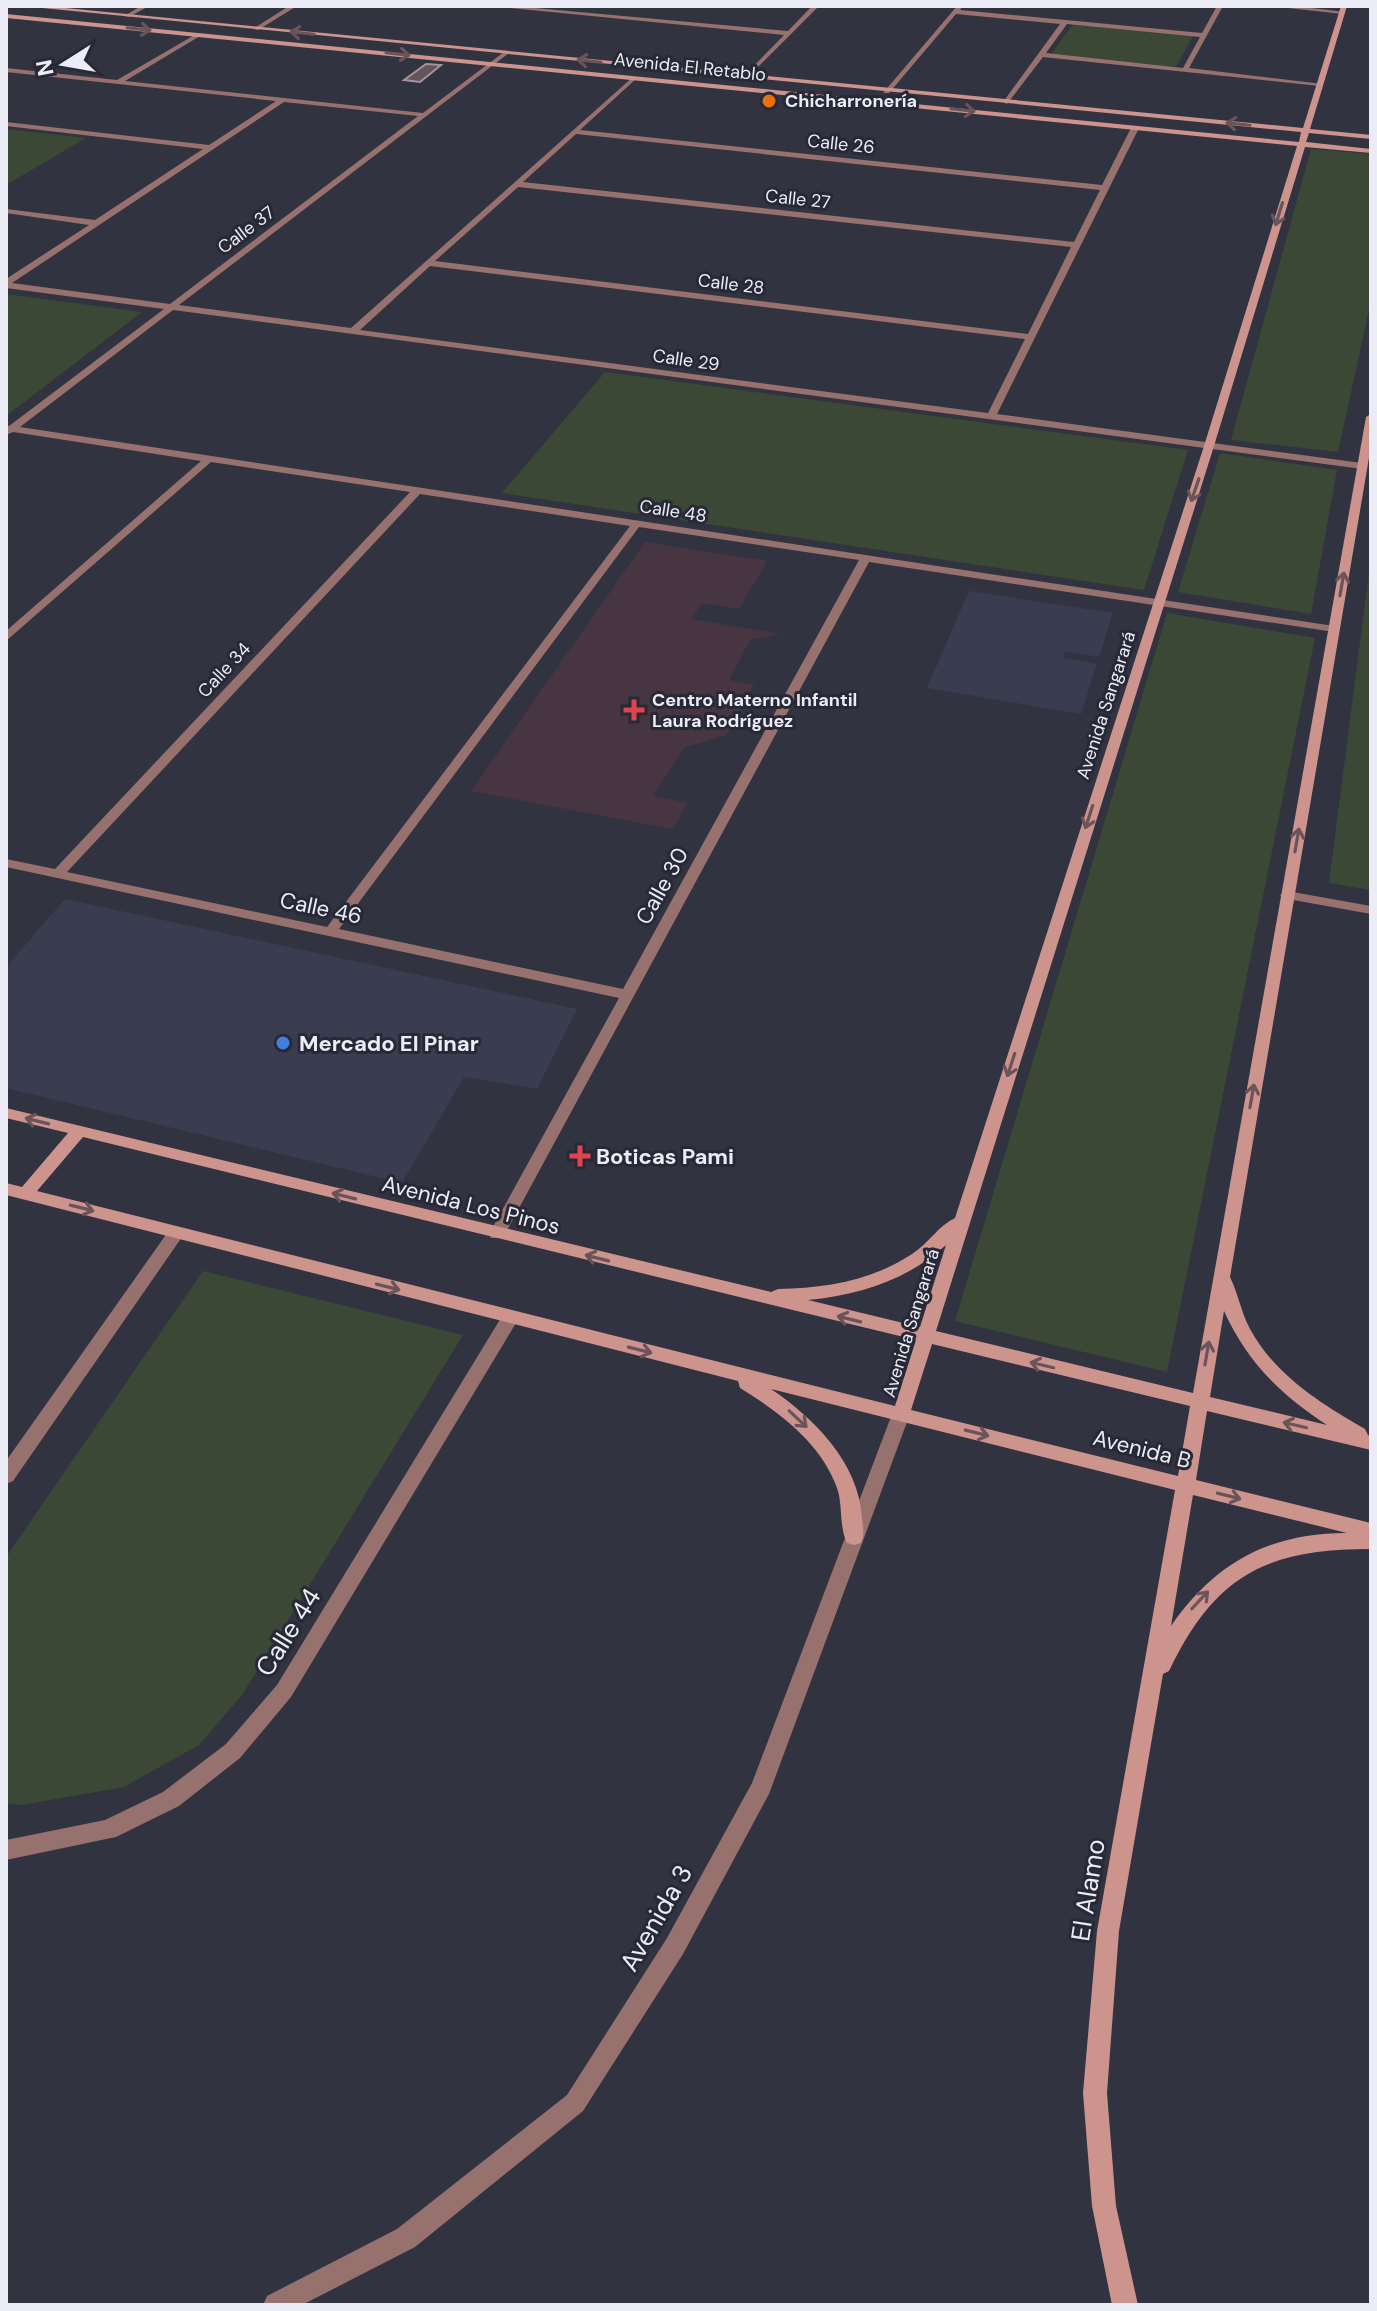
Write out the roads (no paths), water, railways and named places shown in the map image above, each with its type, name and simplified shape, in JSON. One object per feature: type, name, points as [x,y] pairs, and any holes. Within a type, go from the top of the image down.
[{"type":"street","name":"Avenida El Retablo","points":[[25,6],[1371,137]]},
{"type":"street","points":[[127,16],[146,6]]},
{"type":"street","points":[[256,29],[294,6]]},
{"type":"street","points":[[492,6],[789,33]]},
{"type":"street","points":[[747,76],[816,6]]},
{"type":"street","points":[[1185,70],[1220,6]]},
{"type":"street","points":[[1272,6],[1343,9]]},
{"type":"street","points":[[886,91],[957,9],[1204,35]]},
{"type":"street","name":"Avenida Sangarará","points":[[901,1414],[1209,446],[1286,159],[1300,144],[1343,9]]},
{"type":"street","points":[[631,18],[639,12]]},
{"type":"street","name":"Avenida El Retablo","points":[[6,16],[1371,151]]},
{"type":"street","points":[[1007,102],[1065,22]]},
{"type":"street","points":[[118,82],[198,35]]},
{"type":"street","name":"Calle 37","points":[[8,430],[506,53]]},
{"type":"street","points":[[1041,55],[1319,84]]},
{"type":"street","points":[[6,70],[425,115]]},
{"type":"street","points":[[352,332],[634,78]]},
{"type":"street","points":[[6,284],[284,99]]},
{"type":"street","points":[[6,124],[211,148]]},
{"type":"street","points":[[991,417],[1135,128]]},
{"type":"street","name":"Calle 26","points":[[574,132],[1105,188]]},
{"type":"street","points":[[1232,137],[1286,159]]},
{"type":"street","name":"Calle 27","points":[[517,184],[1076,245]]},
{"type":"street","points":[[6,211],[96,223]]},
{"type":"street","name":"Calle 28","points":[[428,263],[1030,337]]},
{"type":"street","name":"Calle 29","points":[[6,284],[1362,466]]},
{"type":"street","points":[[1184,1485],[1371,417]]},
{"type":"street","name":"Calle 48","points":[[8,430],[1334,629]]},
{"type":"street","points":[[6,637],[209,459]]},
{"type":"street","name":"Calle 34","points":[[58,874],[417,491]]},
{"type":"street","points":[[330,932],[637,523]]},
{"type":"street","name":"Calle 30","points":[[497,1234],[866,558]]},
{"type":"street","name":"Calle 46","points":[[6,863],[628,995]]},
{"type":"street","points":[[1287,895],[1371,910]]},
{"type":"street","name":"Avenida Los Pinos","points":[[6,1113],[925,1337]]},
{"type":"street","points":[[25,1194],[79,1131]]},
{"type":"street","points":[[6,1189],[901,1414]]},
{"type":"street","points":[[734,1291],[807,1296],[870,1284],[909,1265],[942,1241],[968,1200]]},
{"type":"street","points":[[6,1476],[176,1233]]},
{"type":"street","points":[[1224,1253],[1223,1280],[1229,1305],[1239,1330],[1255,1355],[1302,1400],[1371,1441]]},
{"type":"street","name":"Calle 44","points":[[6,1850],[108,1830],[171,1799],[233,1751],[284,1691],[510,1318]]},
{"type":"street","points":[[925,1337],[1371,1441]]},
{"type":"street","points":[[707,1367],[742,1380],[772,1397],[797,1416],[819,1439],[836,1464],[848,1492],[855,1522],[854,1537]]},
{"type":"street","name":"Avenida B","points":[[901,1414],[1371,1531]]},
{"type":"street","name":"Avenida 3","points":[[276,2305],[406,2238],[575,2103],[675,1946],[761,1787],[901,1414]]},
{"type":"street","name":"El Alamo","points":[[1125,2305],[1104,2206],[1095,2093],[1108,1931],[1184,1485]]},
{"type":"street","points":[[1151,1692],[1185,1616],[1206,1592],[1231,1573],[1260,1558],[1292,1548],[1327,1542],[1371,1541]]},
{"type":"place","name":"Chicharronería","points":[[769,101]]},
{"type":"place","name":"Centro Materno Infantil Laura Rodríguez","points":[[634,710]]},
{"type":"place","name":"Mercado El Pinar","points":[[283,1043]]},
{"type":"place","name":"Boticas Pami","points":[[580,1156]]}]
